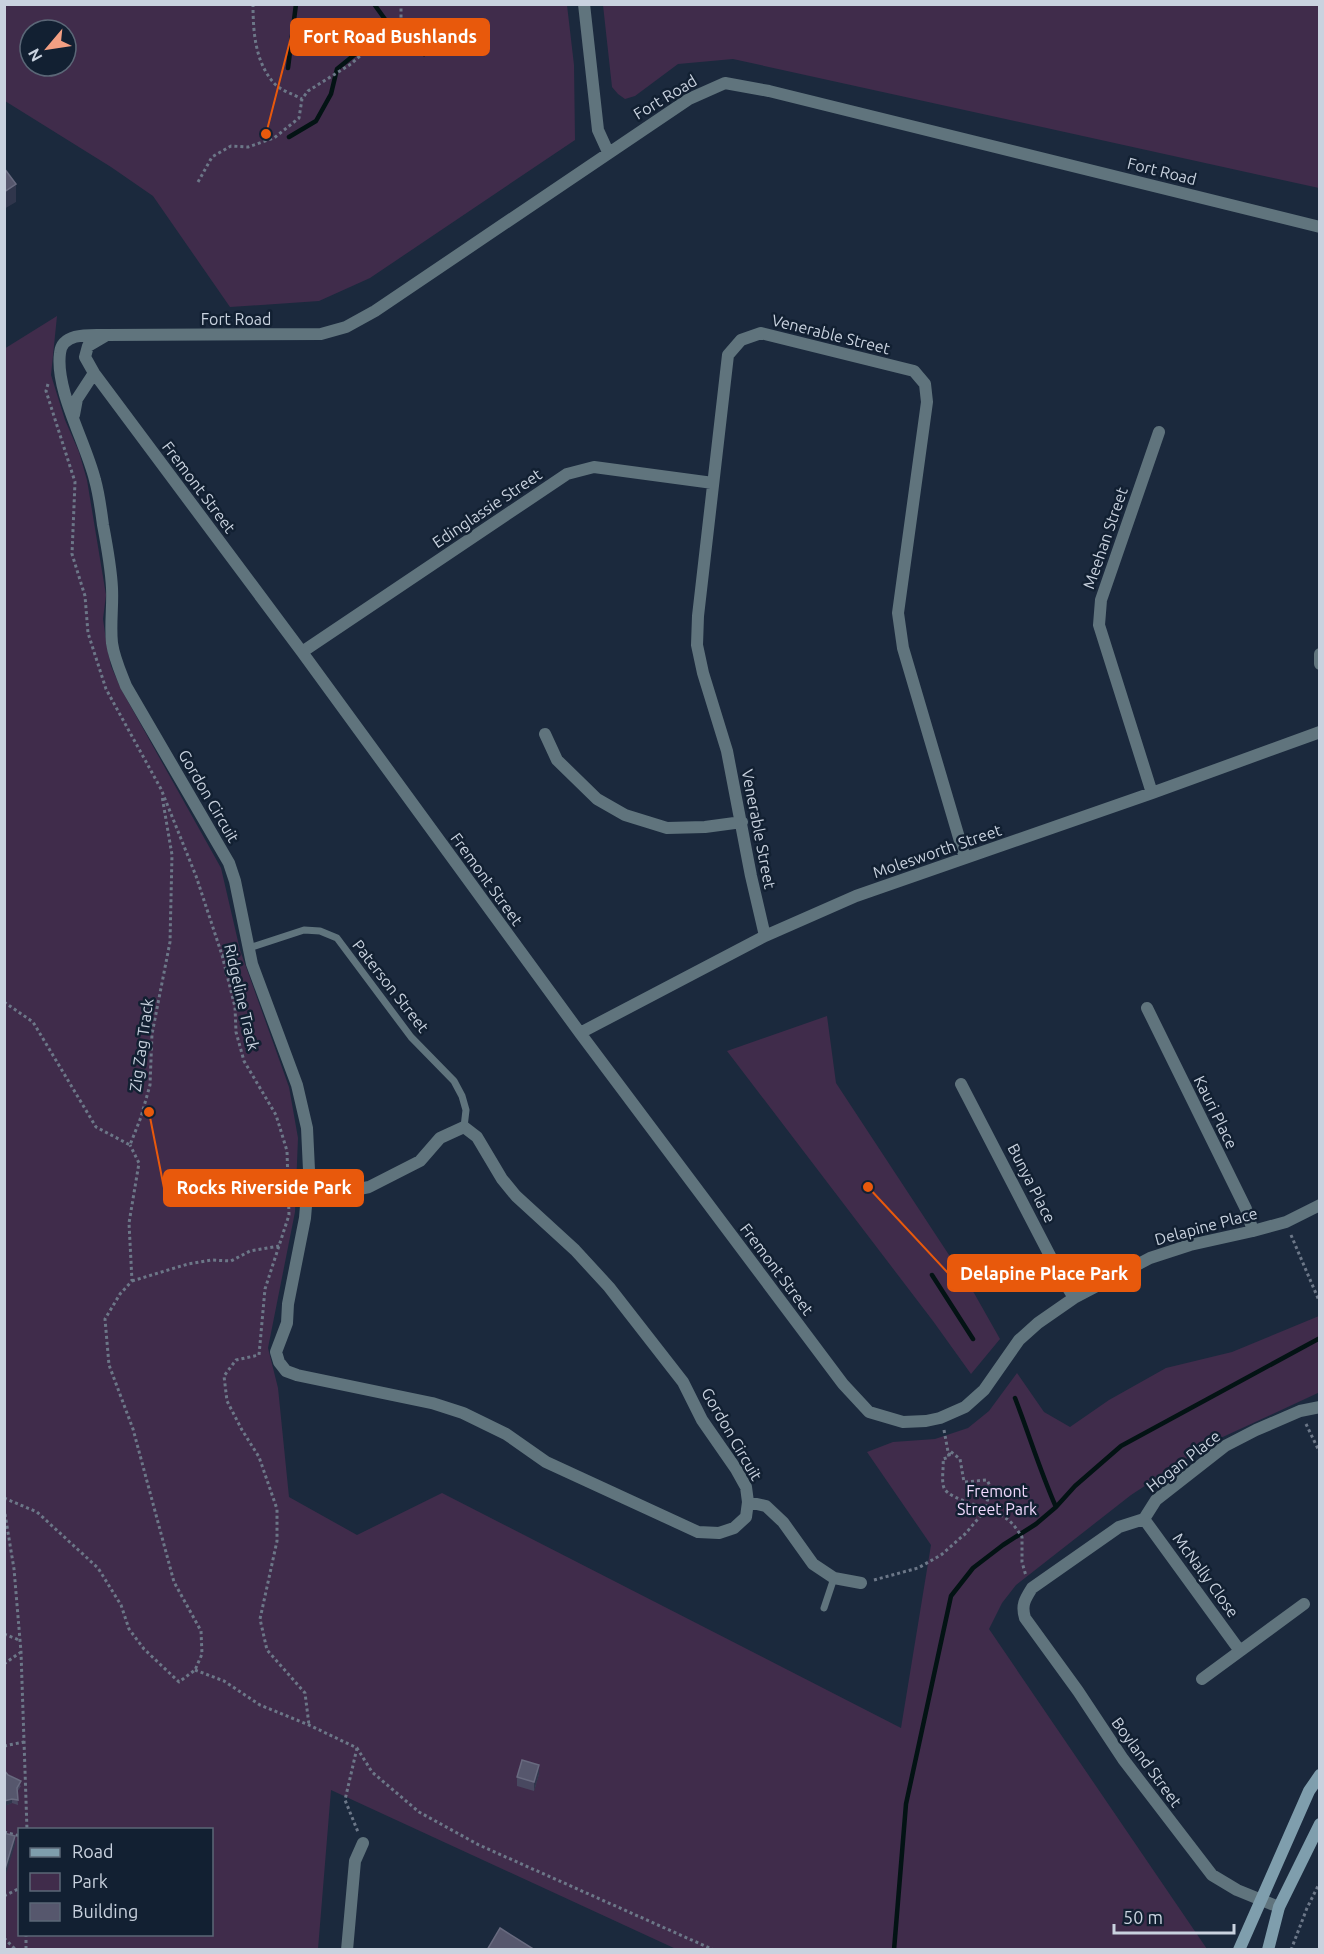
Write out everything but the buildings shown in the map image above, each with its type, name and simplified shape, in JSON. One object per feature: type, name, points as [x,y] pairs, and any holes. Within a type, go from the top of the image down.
[{"type":"main road","points":[[1239,1950],[1309,1791],[1320,1775]]},
{"type":"main road","points":[[1268,1950],[1279,1907],[1320,1824]]},
{"type":"street","points":[[584,4],[598,130],[608,152]]},
{"type":"street","name":"Fort Road","points":[[106,335],[321,334],[346,327],[375,311],[689,99],[725,83],[792,97],[1320,227]]},
{"type":"street","name":"Venerable Street","points":[[765,936],[727,751],[703,673],[697,645],[698,616],[728,355],[741,340],[761,333],[914,371],[925,384],[927,402],[898,613],[903,648],[964,858]]},
{"type":"street","name":"Fremont Street","points":[[106,335],[88,346],[85,357],[94,373],[302,652],[580,1033],[843,1384],[869,1412],[903,1422]]},
{"type":"street","name":"Gordon Circuit","points":[[106,335],[77,336],[67,341],[59,351],[60,373],[73,419],[96,481],[111,570],[112,645],[126,687],[230,863],[249,948],[262,991],[297,1085],[307,1128],[308,1196],[288,1304],[287,1323],[276,1352],[279,1362],[286,1371],[432,1403],[463,1413],[506,1434],[546,1462],[698,1532],[719,1533],[734,1528],[746,1517],[748,1502],[746,1487],[702,1420],[683,1382],[609,1287],[576,1250],[516,1196],[502,1179],[477,1137],[464,1127]]},
{"type":"street","points":[[73,419],[77,399],[94,373]]},
{"type":"street","name":"Meehan Street","points":[[1152,793],[1100,625],[1101,600],[1159,432]]},
{"type":"street","name":"Edinglassie Street","points":[[302,652],[567,474],[594,467],[713,483]]},
{"type":"street","points":[[1320,654],[1320,664]]},
{"type":"street","name":"Molesworth Street","points":[[580,1033],[765,936],[856,896],[1320,732]]},
{"type":"street","points":[[545,734],[557,760],[597,799],[625,815],[667,828],[705,827],[741,822]]},
{"type":"street","name":"Kauri Place","points":[[1147,1008],[1246,1209],[1253,1231]]},
{"type":"street","name":"Bunya Place","points":[[961,1084],[1074,1298]]},
{"type":"street","points":[[308,1196],[369,1187],[420,1161],[440,1138],[464,1127]]},
{"type":"street","name":"Delapine Place","points":[[903,1422],[940,1418],[965,1407],[984,1390],[1019,1340],[1038,1323],[1074,1298],[1150,1258],[1190,1245],[1286,1222],[1320,1205]]},
{"type":"street","name":"Hogan Place","points":[[1144,1519],[1156,1500],[1225,1446],[1300,1411],[1320,1407]]},
{"type":"street","points":[[748,1502],[766,1506],[783,1522],[813,1564],[834,1578],[861,1583]]},
{"type":"street","points":[[1032,1588],[1119,1527],[1144,1519]]},
{"type":"street","name":"McNally Close","points":[[1144,1519],[1240,1650]]},
{"type":"street","name":"Boyland Street","points":[[1032,1588],[1024,1601],[1025,1618],[1123,1759],[1199,1860],[1212,1875],[1224,1883],[1279,1907]]},
{"type":"street","points":[[1202,1679],[1304,1604]]},
{"type":"street","points":[[347,1950],[355,1861],[363,1843]]},
{"type":"lane","name":"Paterson Street","points":[[249,948],[304,930],[320,931],[337,938],[411,1037],[454,1082],[462,1096],[466,1110],[464,1127]]},
{"type":"lane","points":[[824,1608],[834,1578]]},
{"type":"path","points":[[253,4],[253,28],[260,59],[273,83],[302,99]]},
{"type":"path","points":[[198,182],[212,157],[231,146],[248,147],[274,138],[299,118],[302,99],[308,92],[351,64],[401,19],[402,4]]},
{"type":"path","name":"Ridgeline Track","points":[[49,381],[45,391],[75,482],[72,554],[85,596],[88,633],[106,689],[161,789],[196,876],[222,955],[235,1007],[236,1032],[244,1061],[276,1115],[287,1151],[289,1215],[265,1290],[259,1355],[236,1360],[224,1376],[227,1401],[242,1430],[260,1456],[277,1509],[277,1541],[260,1619],[267,1650],[305,1693],[309,1725]]},
{"type":"path","name":"Zig Zag Track","points":[[130,1145],[150,1085],[152,1034],[170,942],[172,855],[161,789]]},
{"type":"path","points":[[4,1002],[33,1022],[96,1127],[130,1145],[139,1163],[129,1223],[132,1281]]},
{"type":"path","points":[[1286,1222],[1320,1303]]},
{"type":"path","points":[[4,1498],[37,1512],[98,1568],[121,1605],[129,1629],[144,1649],[179,1682],[195,1671],[202,1654],[201,1631],[174,1582],[133,1429],[109,1365],[105,1319],[120,1294],[132,1281],[188,1264],[211,1260],[231,1261],[250,1251],[279,1246]]},
{"type":"path","points":[[1300,1411],[1320,1453]]},
{"type":"path","points":[[940,1418],[949,1457]]},
{"type":"path","points":[[861,1583],[918,1568],[940,1555],[965,1534],[985,1508],[991,1488],[987,1480],[964,1482],[960,1459],[950,1450],[949,1457]]},
{"type":"path","points":[[949,1457],[943,1459],[944,1488],[950,1495],[962,1501],[975,1503],[1007,1519],[1016,1528],[1022,1537],[1022,1562],[1032,1588]]},
{"type":"path","points":[[4,1508],[14,1569],[21,1652],[27,1828]]},
{"type":"path","points":[[4,1634],[20,1641]]},
{"type":"path","points":[[4,1664],[21,1652]]},
{"type":"path","points":[[195,1671],[224,1682],[260,1705],[357,1748],[372,1772],[419,1812],[479,1845],[714,1950]]},
{"type":"path","points":[[4,1746],[24,1742]]},
{"type":"path","points":[[357,1748],[345,1800],[363,1843]]},
{"type":"path","points":[[1291,1950],[1306,1908],[1320,1882]]},
{"type":"path","points":[[4,1896],[18,1889]]},
{"type":"path","points":[[4,1938],[16,1950]]},
{"type":"green space","points":[[4,5],[567,5],[574,65],[575,140],[370,278],[319,301],[230,307],[153,196],[5,101]]},
{"type":"green space","points":[[603,5],[1319,5],[1319,188],[733,59],[678,64],[635,96],[625,99],[612,87]]},
{"type":"green space","name":"Fremont Street Park","points":[[57,316],[51,375],[87,480],[106,595],[103,619],[111,666],[121,689],[221,868],[240,950],[289,1087],[298,1138],[295,1212],[268,1348],[278,1388],[289,1497],[357,1535],[442,1493],[901,1728],[931,1545],[867,1452],[893,1442],[935,1439],[968,1428],[989,1411],[1017,1373],[1044,1412],[1070,1427],[1109,1400],[1166,1368],[1232,1352],[1319,1316],[1320,1392],[1212,1442],[1131,1495],[1016,1585],[1002,1603],[989,1629],[1207,1949],[676,1949],[331,1790],[318,1949],[5,1950],[4,349]]},
{"type":"green space","points":[[827,1016],[836,1083],[974,1293],[1000,1339],[971,1374],[727,1051]]},
{"type":"waterway","points":[[288,68],[296,4]]},
{"type":"waterway","points":[[374,4],[387,22],[424,54]]},
{"type":"waterway","points":[[289,137],[316,121],[331,94],[337,69],[375,38],[387,22]]},
{"type":"waterway","points":[[932,1275],[973,1339]]},
{"type":"waterway","points":[[894,1950],[906,1804],[951,1596],[973,1568],[1036,1524],[1121,1446],[1320,1338]]},
{"type":"waterway","points":[[1015,1398],[1056,1507]]},
{"type":"place","name":"Fort Road Bushlands","points":[[266,134]]},
{"type":"place","name":"Rocks Riverside Park","points":[[149,1112]]},
{"type":"place","name":"Delapine Place Park","points":[[868,1187]]}]
